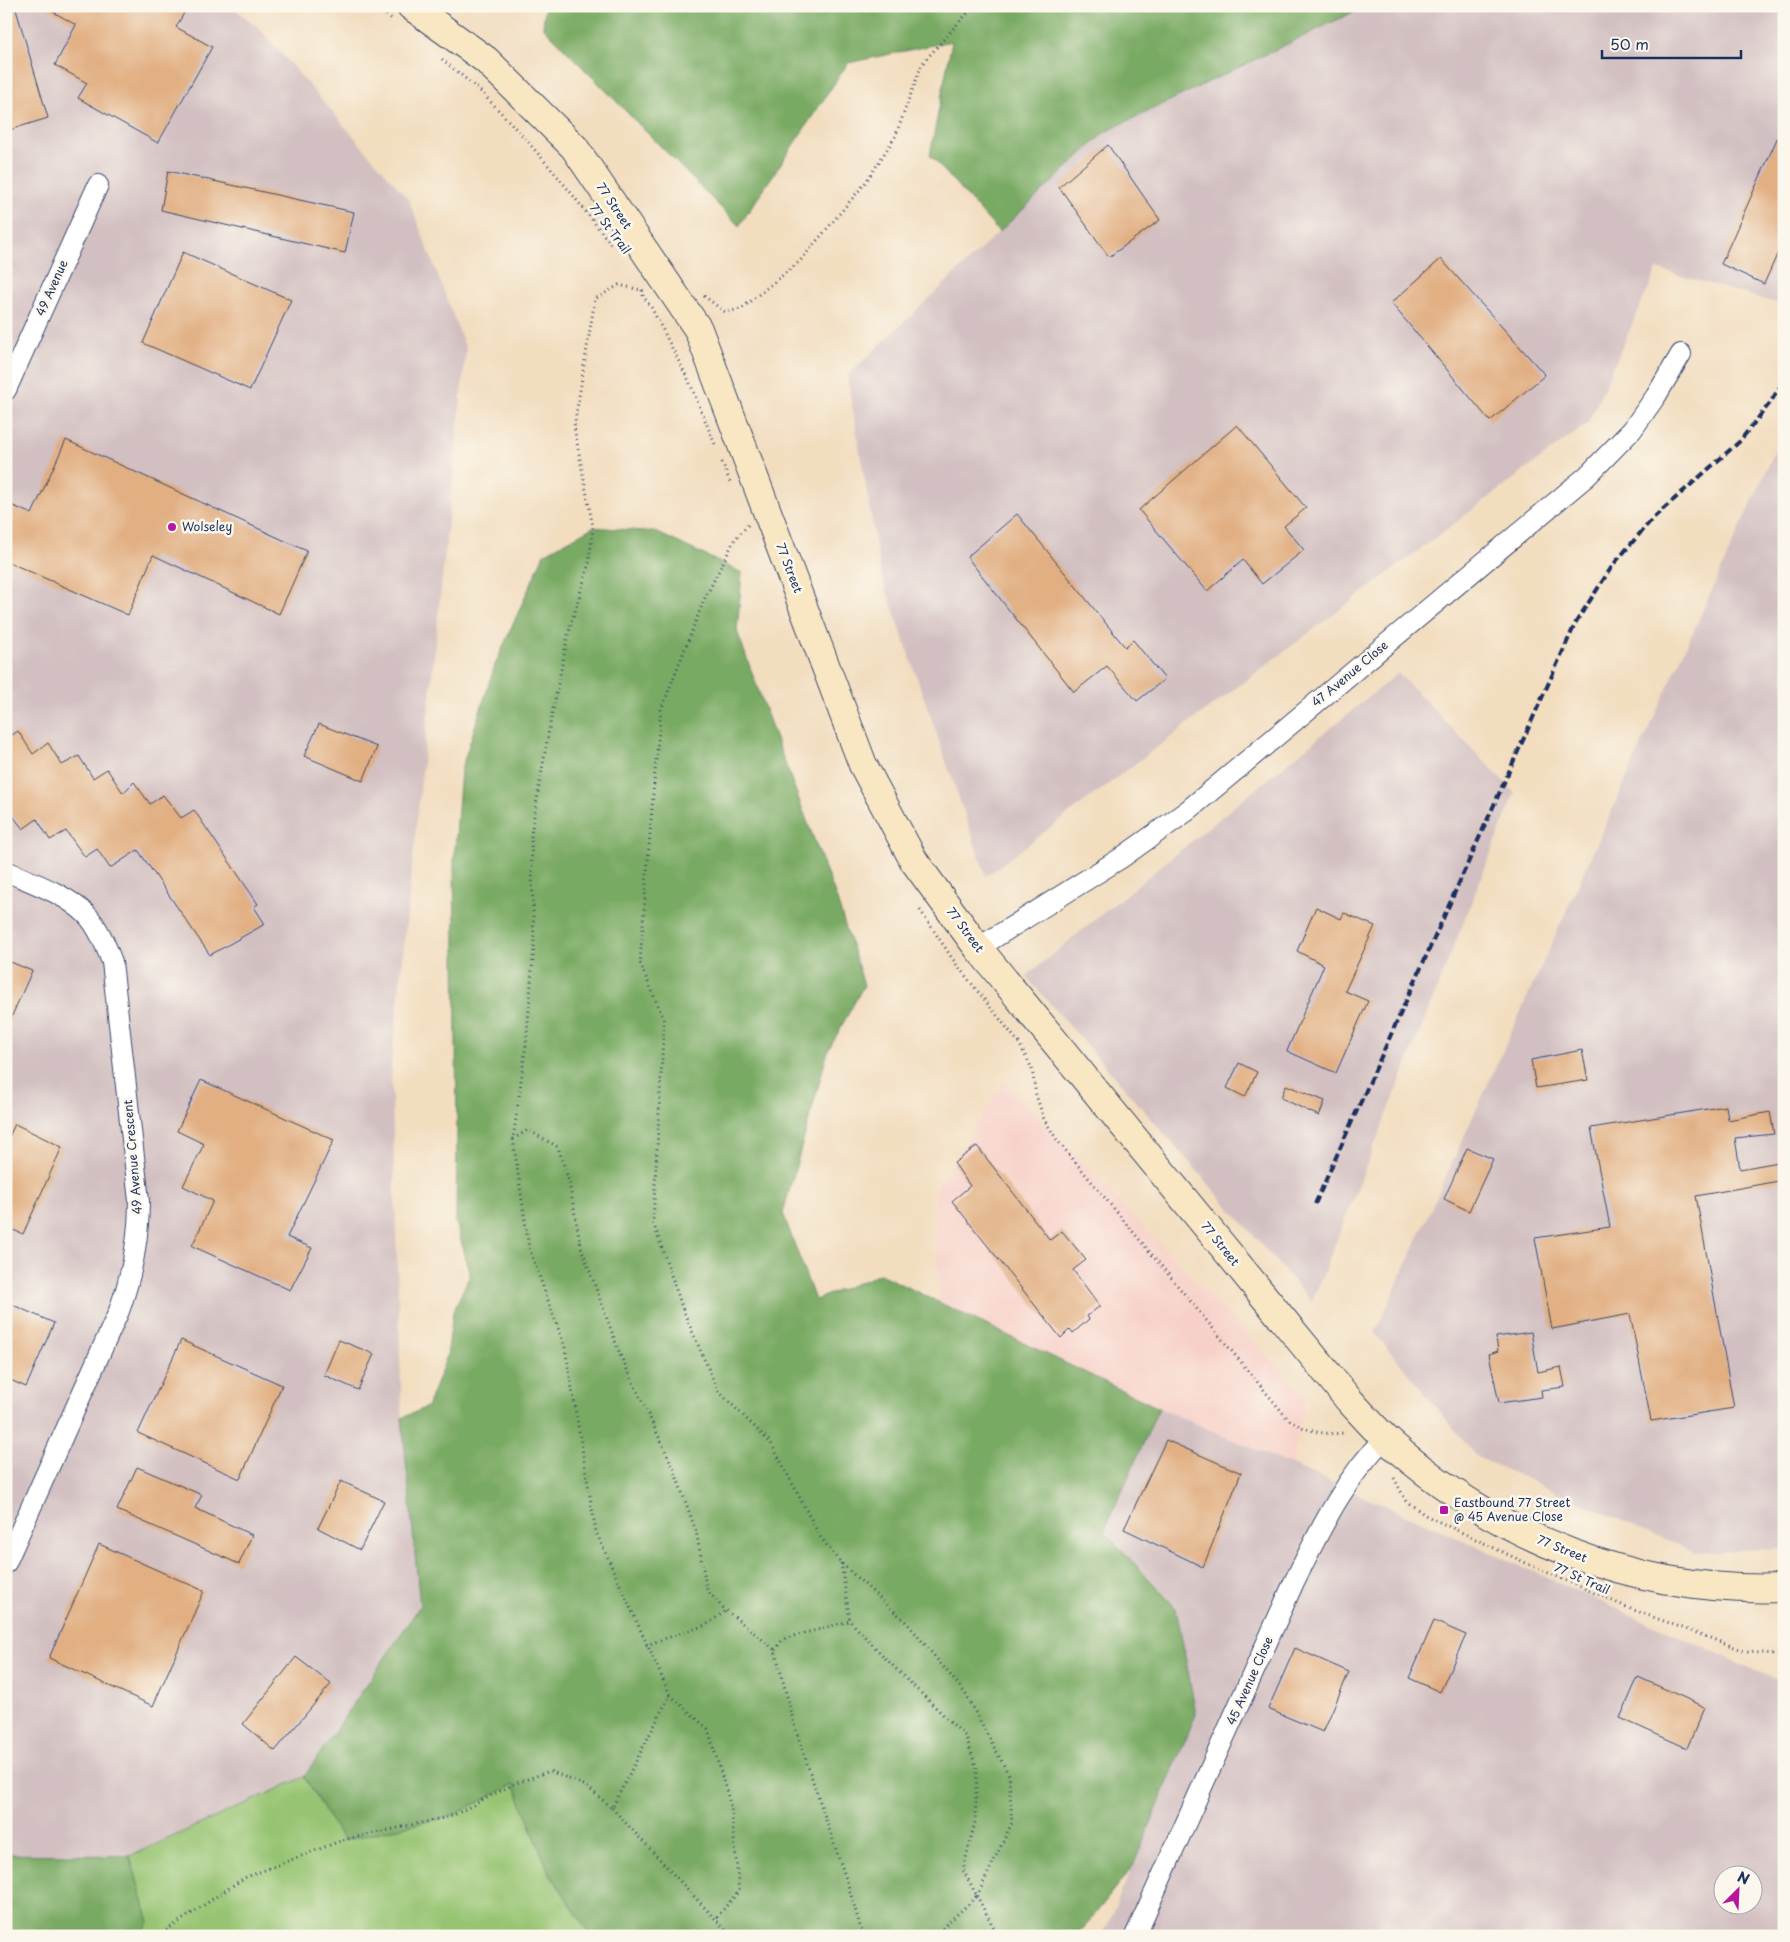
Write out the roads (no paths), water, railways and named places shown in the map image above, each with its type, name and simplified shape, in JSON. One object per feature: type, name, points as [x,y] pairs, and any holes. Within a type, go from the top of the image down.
[{"type":"main road","name":"77 Street","points":[[403,14],[486,60],[574,147],[698,329],[863,765],[914,861],[978,948],[1308,1353],[1349,1400],[1385,1438],[1462,1499],[1503,1523],[1554,1547],[1603,1564],[1667,1581],[1739,1589],[1784,1588]]},
{"type":"street","name":"49 Avenue","points":[[6,390],[98,185]]},
{"type":"street","name":"47 Avenue Close","points":[[978,948],[1121,858],[1187,811],[1586,476],[1632,430],[1656,396],[1681,354]]},
{"type":"street","name":"49 Avenue Crescent","points":[[6,871],[52,891],[86,914],[107,948],[112,962],[138,1192],[139,1221],[133,1268],[119,1311],[6,1563]]},
{"type":"street","name":"45 Avenue Close","points":[[1135,1936],[1290,1591],[1316,1538],[1368,1454],[1385,1438]]},
{"type":"railway","points":[[1315,1204],[1576,622],[1613,565],[1653,518],[1739,442],[1770,403],[1784,380]]},
{"type":"place","name":"Wolseley","points":[[172,527]]},
{"type":"place","name":"Eastbound 77 Street @ 45 Avenue Close","points":[[1444,1510]]}]
